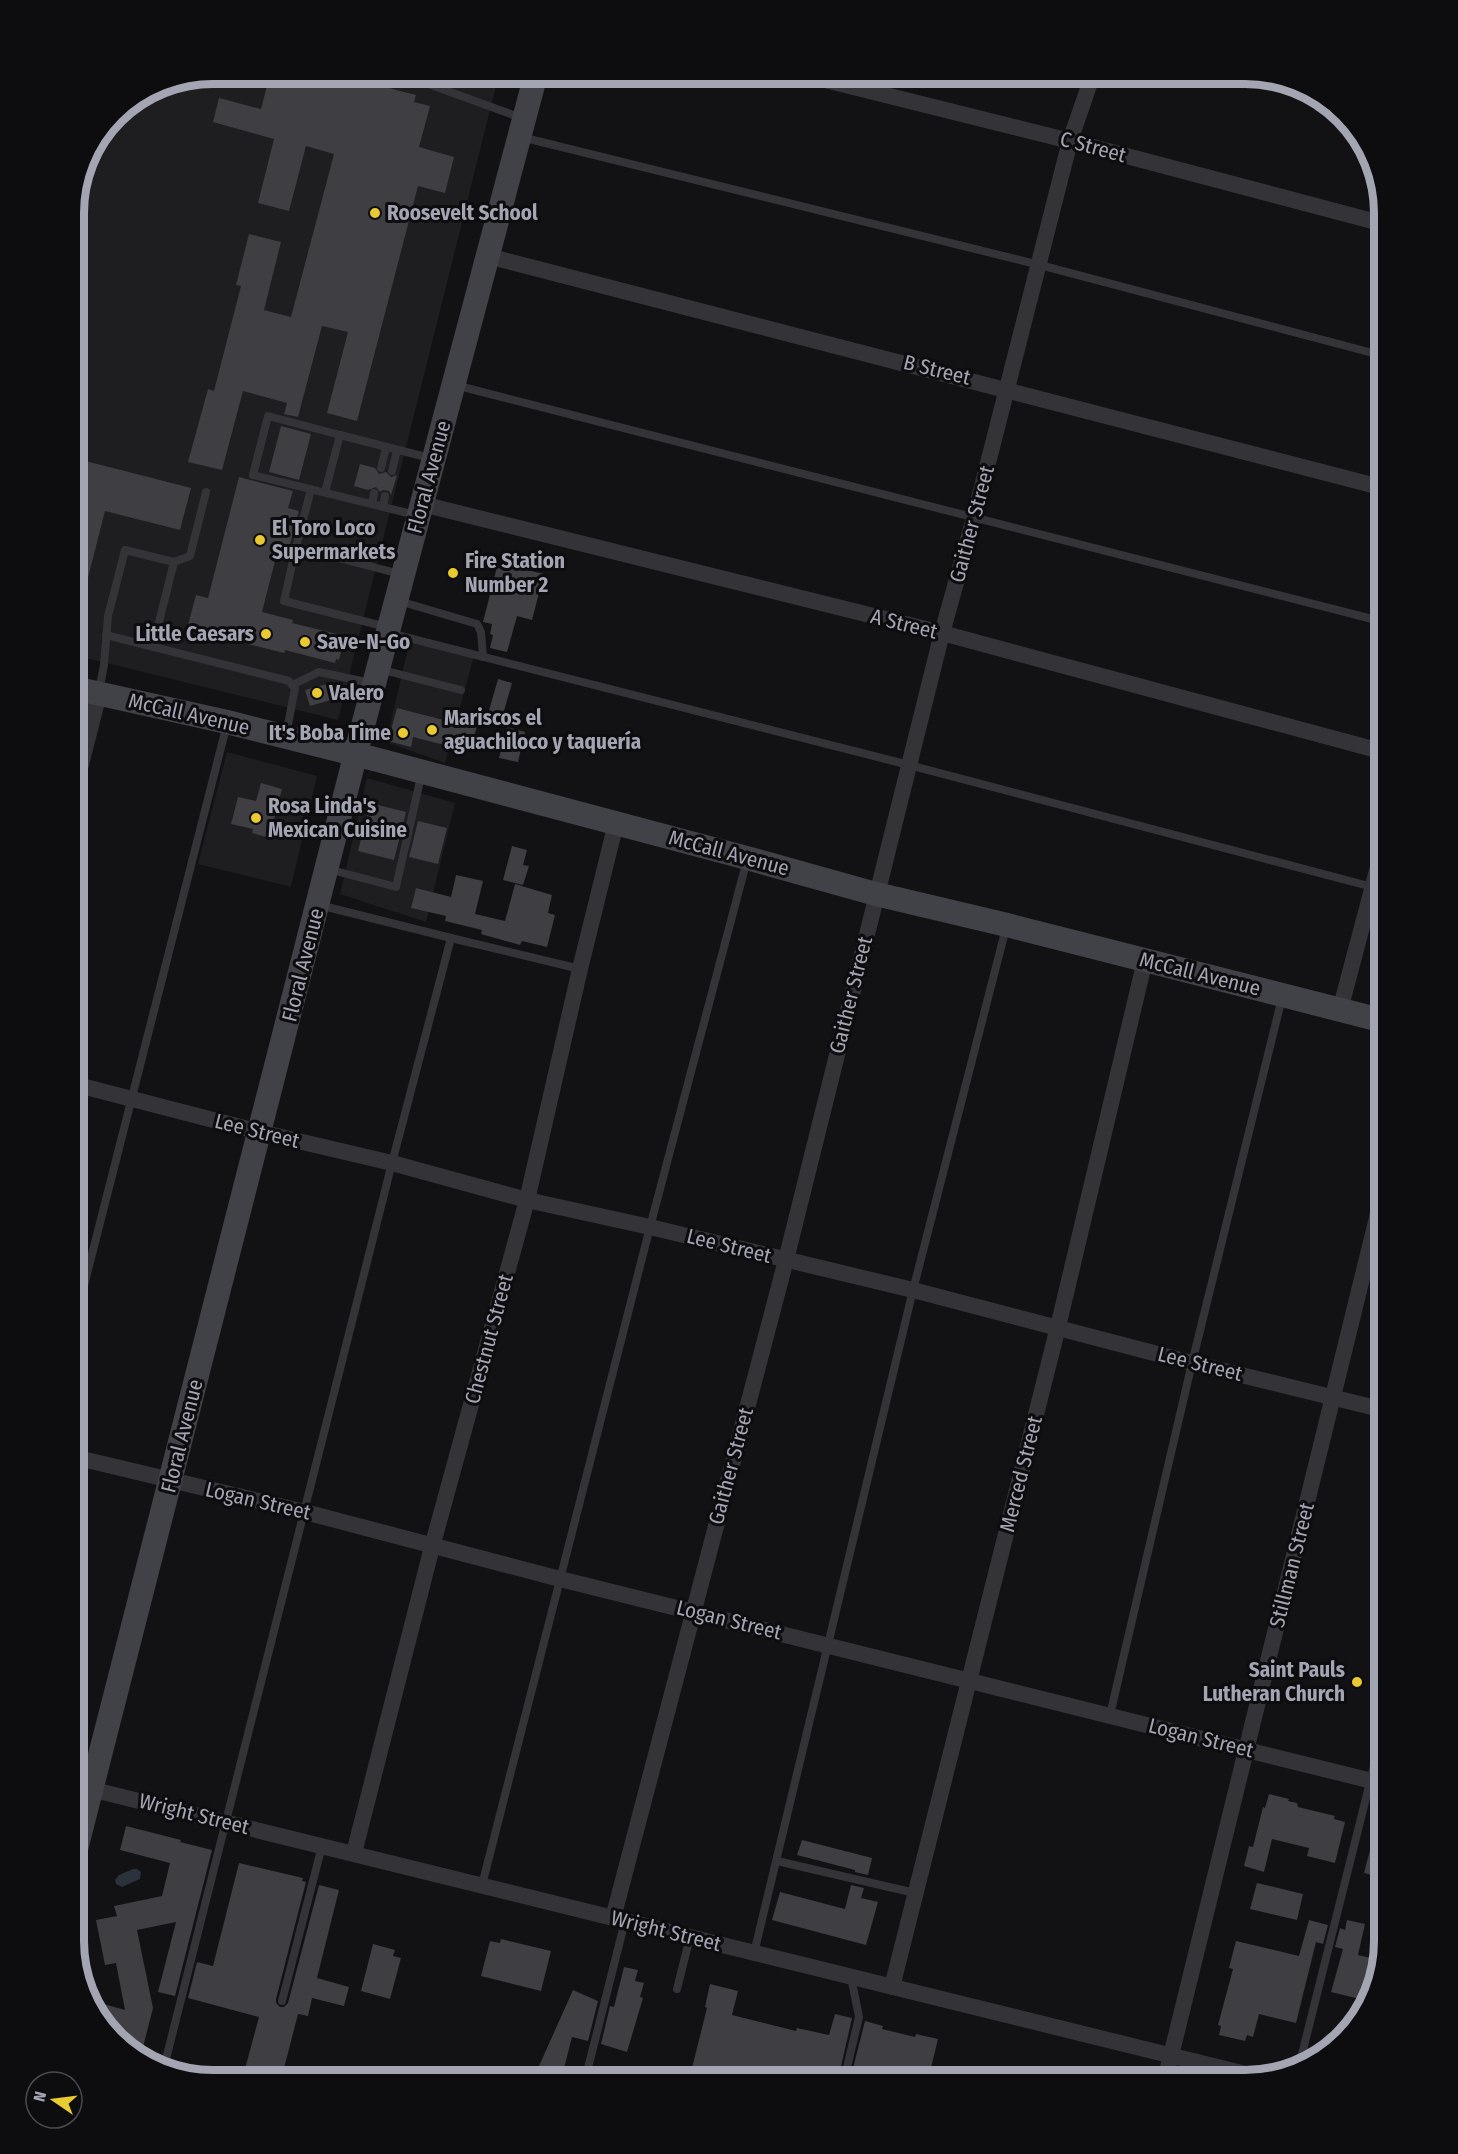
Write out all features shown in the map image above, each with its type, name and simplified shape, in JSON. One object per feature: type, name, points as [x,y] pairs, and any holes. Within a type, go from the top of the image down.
[{"type":"main road","name":"Floral Avenue","points":[[84,1780],[170,1481],[376,676],[533,84]]},
{"type":"main road","name":"McCall Avenue","points":[[84,690],[286,737],[876,894],[1374,1018]]},
{"type":"street","name":"C Street","points":[[841,84],[1070,141],[1374,221]]},
{"type":"street","name":"Gaither Street","points":[[619,1920],[692,1611],[786,1260],[942,633],[1040,265],[1070,141],[1090,84]]},
{"type":"street","name":"B Street","points":[[488,256],[1007,388],[1374,485]]},
{"type":"street","name":"A Street","points":[[420,510],[942,633],[1374,749]]},
{"type":"street","points":[[84,753],[99,694]]},
{"type":"street","name":"Chestnut Street","points":[[354,1853],[432,1547],[527,1200],[616,823]]},
{"type":"street","points":[[1340,1010],[1374,905]]},
{"type":"street","name":"Merced Street","points":[[892,1987],[1058,1327],[1145,960]]},
{"type":"street","name":"Lee Street","points":[[84,1086],[392,1163],[527,1200],[913,1290],[1374,1408]]},
{"type":"street","name":"Stillman Street","points":[[1168,2070],[1374,1232]]},
{"type":"street","name":"Logan Street","points":[[84,1460],[305,1512],[432,1547],[1374,1781]]},
{"type":"street","name":"Wright Street","points":[[84,1787],[1229,2070]]},
{"type":"lane","points":[[424,84],[522,128],[1374,353]]},
{"type":"lane","points":[[453,385],[1374,619]]},
{"type":"lane","points":[[420,510],[383,507],[253,475],[268,416],[434,459]]},
{"type":"lane","points":[[325,492],[340,435]]},
{"type":"lane","points":[[381,468],[386,448]]},
{"type":"lane","points":[[392,471],[397,450]]},
{"type":"lane","points":[[311,489],[284,601],[483,657],[909,765],[1374,888]]},
{"type":"lane","points":[[99,694],[108,616],[125,550],[174,562],[190,556],[206,492]]},
{"type":"lane","points":[[372,504],[374,494]]},
{"type":"lane","points":[[383,507],[385,496]]},
{"type":"lane","points":[[296,547],[403,575]]},
{"type":"lane","points":[[153,646],[174,562]]},
{"type":"lane","points":[[397,600],[477,624],[481,632],[483,657]]},
{"type":"lane","points":[[106,634],[289,681],[295,688],[286,737]]},
{"type":"lane","points":[[292,685],[320,672],[376,676],[461,690]]},
{"type":"lane","points":[[84,1285],[227,723]]},
{"type":"lane","points":[[327,869],[396,887],[422,772]]},
{"type":"lane","points":[[483,1885],[650,1227],[747,858]]},
{"type":"lane","points":[[318,905],[580,969]]},
{"type":"lane","points":[[754,1953],[913,1290],[1007,925]]},
{"type":"lane","points":[[166,2061],[451,938]]},
{"type":"lane","points":[[1110,1715],[1192,1363],[1283,995]]},
{"type":"lane","points":[[1302,2057],[1374,1796]]},
{"type":"lane","points":[[282,2001],[322,1845]]},
{"type":"lane","points":[[777,1861],[915,1893]]},
{"type":"lane","points":[[587,2070],[619,1920]]},
{"type":"lane","points":[[677,1989],[690,1937]]},
{"type":"lane","points":[[846,2070],[859,2018],[851,1977]]},
{"type":"shaded area","points":[[205,84],[497,84],[338,720],[84,657],[84,205],[88,180],[97,156],[106,141],[128,116],[156,97],[188,86]]},
{"type":"shaded area","points":[[411,636],[475,652],[445,763],[386,742]]},
{"type":"shaded area","points":[[227,752],[317,776],[291,887],[198,864]]},
{"type":"shaded area","points":[[367,778],[455,803],[426,922],[340,894]]},
{"type":"shaded area","points":[[133,1869],[141,1872],[140,1879],[122,1887],[116,1884],[115,1880],[119,1875]]},
{"type":"building","points":[[267,84],[373,84],[416,95],[414,102],[430,106],[419,147],[454,157],[445,193],[418,186],[357,421],[327,413],[348,332],[322,326],[298,417],[284,414],[287,403],[243,391],[222,470],[188,462],[208,389],[214,391],[241,286],[236,285],[249,234],[281,242],[264,310],[291,317],[334,154],[306,146],[289,211],[258,203],[274,139],[213,122],[219,98],[261,109]]},
{"type":"building","points":[[281,426],[311,434],[299,480],[269,472]]},
{"type":"building","points":[[84,461],[191,488],[180,530],[105,511],[84,593]]},
{"type":"building","points":[[360,464],[375,468],[379,474],[386,472],[391,477],[397,475],[391,495],[389,491],[380,492],[376,487],[368,490],[354,486]]},
{"type":"building","points":[[239,477],[293,491],[288,508],[299,511],[286,559],[276,557],[262,612],[293,620],[292,623],[345,636],[339,660],[336,659],[335,663],[187,629],[196,595],[208,598]]},
{"type":"building","points":[[498,563],[544,574],[532,620],[517,616],[507,652],[490,648],[493,635],[490,634],[492,624],[483,622]]},
{"type":"building","points":[[498,679],[512,683],[502,718],[488,714]]},
{"type":"building","points":[[327,684],[331,700],[310,706],[305,690]]},
{"type":"building","points":[[397,708],[459,724],[461,713],[479,718],[471,749],[413,737],[411,747],[388,741]]},
{"type":"building","points":[[507,727],[525,732],[518,762],[499,758]]},
{"type":"building","points":[[261,783],[282,789],[269,838],[252,833],[253,829],[231,824],[238,797],[256,801]]},
{"type":"building","points":[[370,803],[406,812],[394,860],[358,851]]},
{"type":"building","points":[[418,821],[447,828],[438,864],[409,857]]},
{"type":"building","points":[[512,846],[527,850],[523,865],[529,866],[523,885],[503,880]]},
{"type":"building","points":[[456,875],[483,881],[475,914],[505,921],[515,884],[552,895],[548,913],[555,915],[547,947],[522,941],[520,945],[481,934],[482,930],[445,921],[446,916],[411,908],[416,888],[451,897]]},
{"type":"building","points":[[1269,1794],[1289,1799],[1288,1801],[1297,1803],[1298,1807],[1335,1816],[1334,1819],[1345,1822],[1335,1863],[1307,1856],[1309,1848],[1272,1839],[1264,1872],[1244,1866],[1249,1846],[1253,1847],[1263,1807],[1265,1808]]},
{"type":"building","points":[[126,1826],[212,1850],[175,1996],[158,1992],[176,1922],[137,1930],[153,2008],[143,2049],[116,2026],[100,2003],[125,2010],[116,1963],[105,1965],[96,1920],[117,1916],[114,1906],[162,1896],[170,1863],[120,1850]]},
{"type":"building","points":[[1374,1835],[1374,1876],[1364,1873]]},
{"type":"building","points":[[802,1840],[872,1858],[868,1875],[797,1855]]},
{"type":"building","points":[[239,1863],[303,1878],[302,1881],[306,1882],[276,1999],[280,2007],[288,2003],[319,1885],[339,1890],[317,1978],[349,1987],[344,2006],[312,1998],[308,2016],[298,2014],[284,2070],[245,2070],[259,2017],[188,1998],[197,1962],[213,1966]]},
{"type":"building","points":[[1257,1883],[1303,1894],[1297,1920],[1250,1909]]},
{"type":"building","points":[[851,1885],[864,1888],[861,1898],[878,1902],[866,1945],[772,1920],[780,1892],[845,1909]]},
{"type":"building","points":[[1309,1920],[1328,1925],[1323,1944],[1316,1942],[1296,2023],[1259,2014],[1253,2037],[1247,2035],[1245,2041],[1219,2035],[1221,2026],[1218,2025],[1233,1969],[1229,1968],[1236,1941],[1299,1956]]},
{"type":"building","points":[[1347,1920],[1365,1924],[1358,1955],[1373,1959],[1370,1974],[1360,1999],[1331,1992],[1343,1949],[1335,1947],[1340,1928],[1345,1930]]},
{"type":"building","points":[[501,1939],[551,1951],[541,1991],[481,1976],[490,1941],[500,1943]]},
{"type":"building","points":[[373,1944],[395,1950],[393,1956],[401,1958],[390,1999],[361,1991]]},
{"type":"building","points":[[624,1967],[638,1970],[635,1981],[644,1983],[640,1997],[643,1998],[627,2052],[601,2044],[610,2006],[614,2007]]},
{"type":"building","points":[[710,1984],[738,1991],[732,2015],[796,2031],[797,2028],[829,2035],[835,2014],[852,2018],[840,2070],[692,2070],[707,2008],[705,2007]]},
{"type":"building","points":[[573,1990],[598,2001],[588,2041],[572,2037],[564,2070],[548,2070],[548,2068],[539,2066]]},
{"type":"building","points":[[865,2021],[883,2026],[882,2029],[915,2037],[916,2034],[938,2039],[930,2070],[853,2070]]},
{"type":"place","name":"Roosevelt School","points":[[375,213]]},
{"type":"place","name":"El Toro Loco Supermarkets","points":[[260,540]]},
{"type":"place","name":"Fire Station Number 2","points":[[453,573]]},
{"type":"place","name":"Little Caesars","points":[[266,634]]},
{"type":"place","name":"Save-N-Go","points":[[305,642]]},
{"type":"place","name":"Valero","points":[[317,693]]},
{"type":"place","name":"Mariscos el aguachiloco y taquería","points":[[432,730]]},
{"type":"place","name":"It's Boba Time","points":[[403,733]]},
{"type":"place","name":"Rosa Linda's Mexican Cuisine","points":[[256,818]]},
{"type":"place","name":"Saint Pauls Lutheran Church","points":[[1357,1682]]}]
